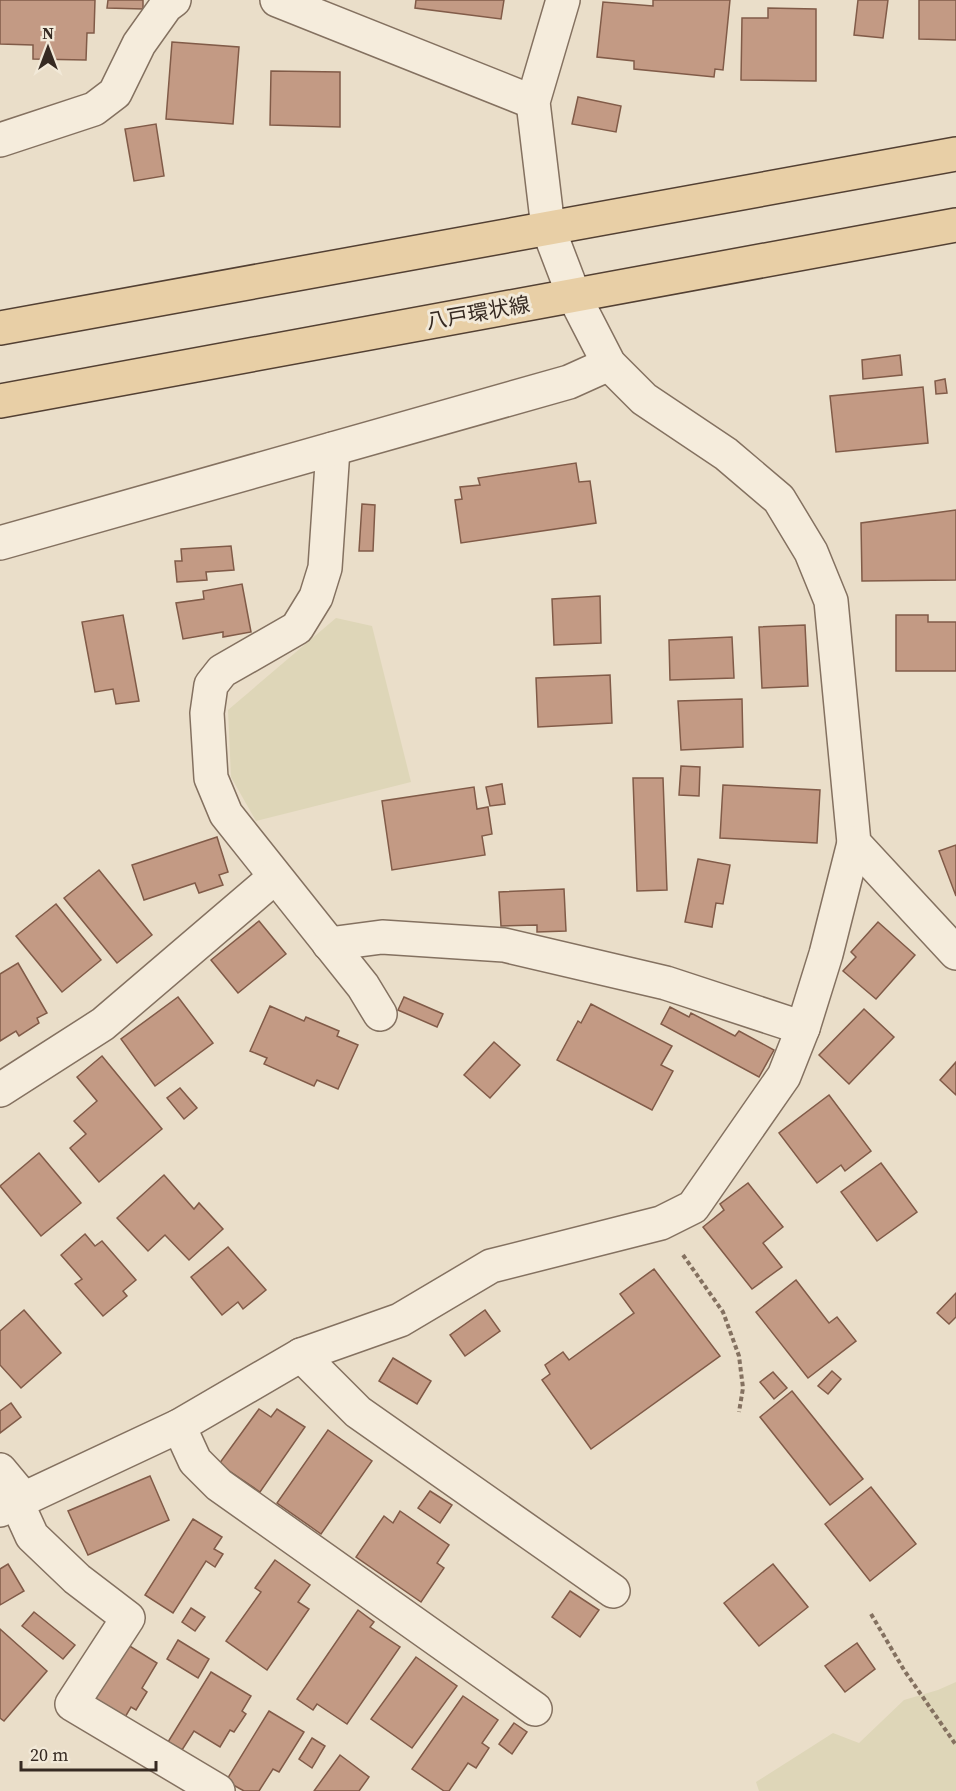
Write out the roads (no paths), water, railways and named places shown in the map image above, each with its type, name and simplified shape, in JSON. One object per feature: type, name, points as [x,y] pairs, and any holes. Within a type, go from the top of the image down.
[{"type":"main road","points":[[0,328],[956,154]]},
{"type":"main road","name":"八戸環状線","points":[[0,401],[956,225]]},
{"type":"street","points":[[0,140],[94,109],[115,93],[139,44],[166,6],[174,0]]},
{"type":"street","points":[[277,0],[533,102]]},
{"type":"street","points":[[14,1504],[179,1426],[301,1355],[400,1320],[491,1266],[661,1223],[693,1207],[784,1076],[803,1028],[826,954],[854,843],[831,601],[811,552],[778,499],[726,454],[644,399],[609,364],[574,296],[548,228],[533,102],[563,0]]},
{"type":"street","points":[[0,543],[569,382],[609,364]]},
{"type":"street","points":[[333,449],[325,568],[316,597],[297,628],[222,671],[211,685],[207,713],[211,778],[226,814],[363,986],[380,1014]]},
{"type":"street","points":[[854,843],[956,953]]},
{"type":"street","points":[[0,1090],[103,1024],[275,877]]},
{"type":"street","points":[[329,944],[382,937],[504,945],[666,983],[803,1028]]},
{"type":"street","points":[[301,1355],[358,1412],[614,1590]]},
{"type":"street","points":[[179,1426],[195,1461],[219,1485],[535,1709]]},
{"type":"street","points":[[0,1470],[14,1504],[32,1536],[77,1579],[128,1618],[72,1704],[218,1791]]}]
